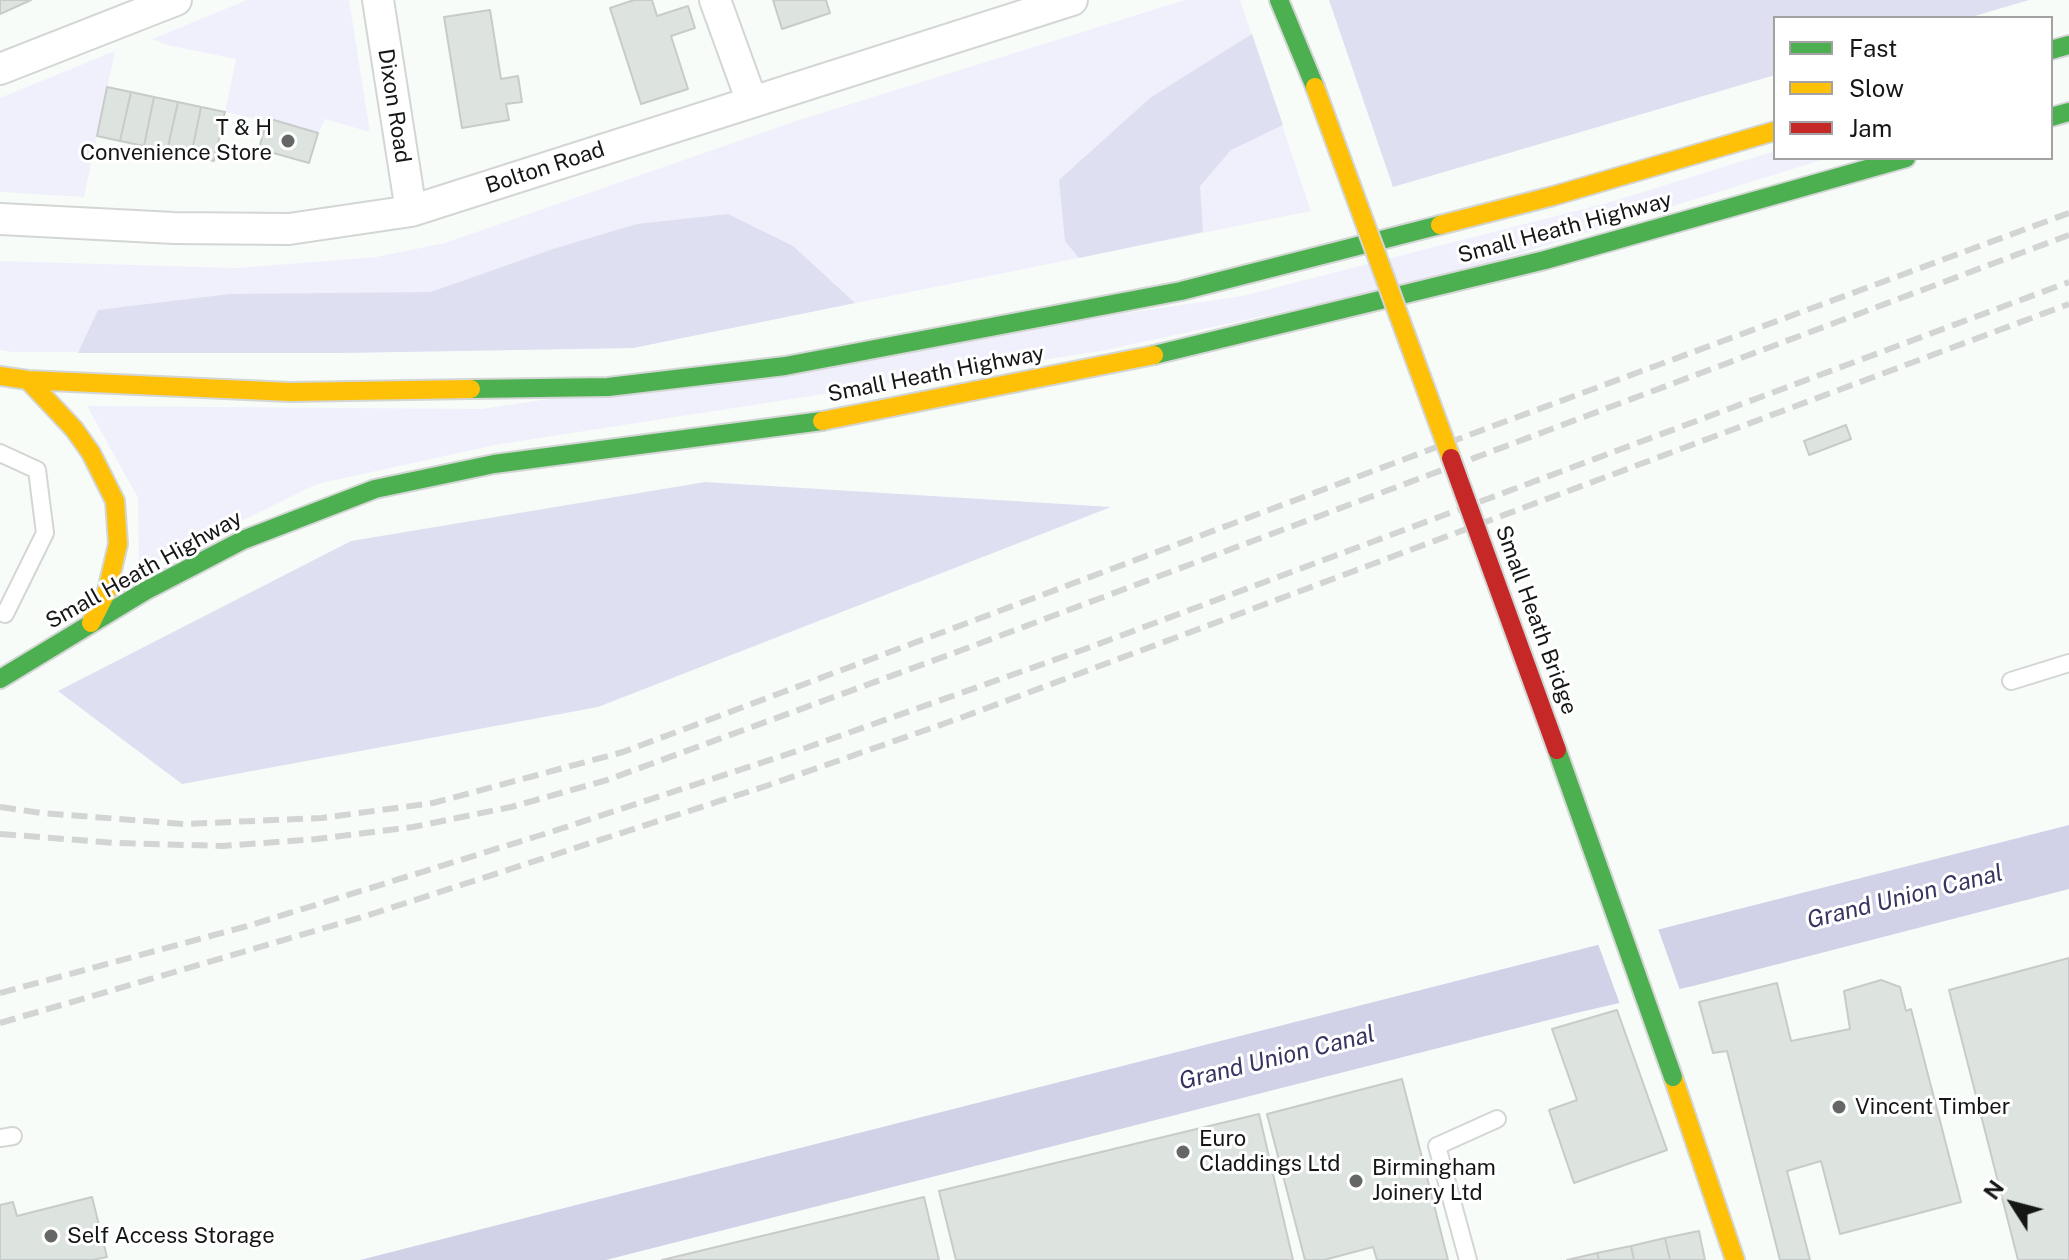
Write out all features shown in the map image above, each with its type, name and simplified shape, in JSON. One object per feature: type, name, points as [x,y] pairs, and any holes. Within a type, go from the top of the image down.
[{"type":"main road","name":"Small Heath Bridge","points":[[1279,0],[1315,87],[1511,622],[1735,1260]]},
{"type":"main road","name":"Small Heath Highway","points":[[0,376],[28,380],[290,392],[608,387],[785,366],[1181,291],[1553,196],[1773,132]]},
{"type":"main road","name":"Small Heath Highway","points":[[0,679],[91,623],[243,540],[375,489],[494,464],[827,420],[1176,351],[1545,260],[1899,160]]},
{"type":"main road","points":[[28,380],[74,429],[91,453],[115,501],[118,544],[107,591],[91,623]]},
{"type":"street","points":[[0,69],[176,0]]},
{"type":"street","name":"Dixon Road","points":[[378,0],[411,211]]},
{"type":"street","points":[[715,0],[752,102]]},
{"type":"street","name":"Bolton Road","points":[[0,219],[174,228],[289,229],[411,211],[1072,0]]},
{"type":"lane","points":[[0,453],[37,470],[45,533],[5,614]]},
{"type":"lane","points":[[2011,681],[2069,663]]},
{"type":"lane","points":[[1468,1260],[1437,1146],[1497,1119]]},
{"type":"shaded area","points":[[247,0],[349,0],[370,132],[325,119],[318,133],[225,112],[236,59],[152,39]]},
{"type":"shaded area","points":[[1185,0],[1240,0],[1311,211],[633,348],[339,353],[0,350],[0,261],[238,268],[376,257],[445,243],[796,121]]},
{"type":"shaded area","points":[[1329,0],[2029,0],[1975,16],[1773,16],[1773,76],[1393,187]]},
{"type":"shaded area","points":[[1252,34],[1283,125],[1231,150],[1200,186],[1203,232],[1079,258],[1065,241],[1059,180],[1150,98]]},
{"type":"shaded area","points":[[115,51],[84,197],[0,192],[0,98]]},
{"type":"shaded area","points":[[1773,152],[1773,160],[1822,160],[1444,277],[1101,351],[495,445],[317,484],[139,571],[138,498],[87,406],[481,409],[1242,296],[1607,203]]},
{"type":"shaded area","points":[[728,214],[793,246],[855,303],[633,348],[78,353],[98,310],[230,294],[431,292],[553,249],[637,224]]},
{"type":"shaded area","points":[[705,482],[1111,507],[598,707],[182,784],[58,691],[351,541]]},
{"type":"water","name":"Grand Union Canal","points":[[2069,825],[2069,889],[1697,985],[1576,1013],[606,1260],[360,1260]]},
{"type":"pier","points":[[1657,926],[1681,993],[1621,1007],[1597,941]]},
{"type":"building","points":[[0,0],[31,0],[0,14]]},
{"type":"building","points":[[634,0],[652,0],[657,16],[688,6],[695,28],[671,36],[688,89],[641,104],[610,8]]},
{"type":"building","points":[[773,0],[826,0],[830,13],[782,29]]},
{"type":"building","points":[[490,10],[501,79],[518,76],[522,102],[506,104],[509,120],[462,128],[444,17]]},
{"type":"building","points":[[107,87],[131,92],[120,141],[97,136]]},
{"type":"building","points":[[131,92],[154,97],[144,146],[120,141]]},
{"type":"building","points":[[154,97],[178,102],[167,151],[144,146]]},
{"type":"building","points":[[178,102],[201,107],[191,156],[167,151]]},
{"type":"building","points":[[201,107],[225,112],[214,161],[191,156]]},
{"type":"building","name":"T & H Convenience Store","points":[[267,118],[318,133],[309,163],[259,149]]},
{"type":"building","points":[[1846,425],[1851,439],[1809,455],[1804,441]]},
{"type":"building","name":"Vincent Timber","points":[[2069,958],[2069,1260],[2018,1260],[1949,990]]},
{"type":"building","name":"Vincent Timber","points":[[1881,980],[1900,987],[1906,1011],[1911,1009],[1961,1202],[1840,1234],[1821,1161],[1787,1171],[1810,1260],[1780,1260],[1727,1051],[1713,1053],[1699,1002],[1777,983],[1791,1041],[1850,1029],[1844,991]]},
{"type":"building","points":[[1617,1010],[1667,1150],[1574,1183],[1549,1110],[1577,1100],[1552,1029]]},
{"type":"building","name":"Birmingham Joinery Ltd","points":[[1402,1079],[1448,1260],[1377,1260],[1373,1247],[1324,1260],[1305,1260],[1267,1114]]},
{"type":"building","name":"Euro Claddings Ltd","points":[[1259,1114],[1293,1260],[956,1260],[939,1191]]},
{"type":"building","name":"Self Access Storage","points":[[92,1197],[107,1257],[93,1260],[0,1260],[0,1205],[13,1202],[17,1216]]},
{"type":"building","points":[[924,1197],[939,1260],[662,1260]]},
{"type":"building","points":[[1699,1231],[1705,1260],[1670,1260],[1665,1238]]},
{"type":"building","points":[[1665,1238],[1670,1260],[1634,1260],[1631,1246]]},
{"type":"building","points":[[1631,1246],[1634,1260],[1599,1260],[1597,1253]]},
{"type":"building","points":[[1597,1253],[1599,1260],[1567,1260]]},
{"type":"railway","points":[[0,807],[184,824],[322,818],[433,803],[623,752],[2069,213]]},
{"type":"railway","points":[[0,834],[116,843],[223,846],[317,839],[413,827],[511,807],[607,780],[2069,235]]},
{"type":"railway","points":[[0,993],[251,925],[554,831],[800,750],[1085,649],[2069,282]]},
{"type":"railway","points":[[0,1023],[372,914],[769,785],[963,717],[2069,304]]},
{"type":"traffic: fast","points":[[1279,0],[1315,87]]},
{"type":"traffic: fast","points":[[2053,49],[2069,45]]},
{"type":"traffic: fast","points":[[2053,116],[2069,112]]},
{"type":"traffic: fast","points":[[1154,355],[1545,260],[1899,160]]},
{"type":"traffic: fast","points":[[471,389],[608,387],[785,366],[1181,291],[1440,225]]},
{"type":"traffic: fast","points":[[0,679],[145,591],[243,540],[375,489],[494,464],[822,421]]},
{"type":"traffic: fast","points":[[1557,750],[1673,1077]]},
{"type":"traffic: slow","points":[[1315,87],[1451,458]]},
{"type":"traffic: slow","points":[[1440,225],[1553,196],[1773,132]]},
{"type":"traffic: slow","points":[[822,421],[1154,355]]},
{"type":"traffic: slow","points":[[0,376],[28,380],[290,392],[471,389]]},
{"type":"traffic: slow","points":[[28,380],[74,429],[91,453],[115,501],[118,544],[107,591],[91,623]]},
{"type":"traffic: slow","points":[[1673,1077],[1735,1260]]},
{"type":"traffic: jam","points":[[1451,458],[1557,750]]},
{"type":"place","name":"T & H Convenience Store","points":[[288,141]]},
{"type":"place","name":"Vincent Timber","points":[[1839,1107]]},
{"type":"place","name":"Euro Claddings Ltd","points":[[1183,1152]]},
{"type":"place","name":"Birmingham Joinery Ltd","points":[[1356,1181]]},
{"type":"place","name":"Self Access Storage","points":[[51,1236]]}]
